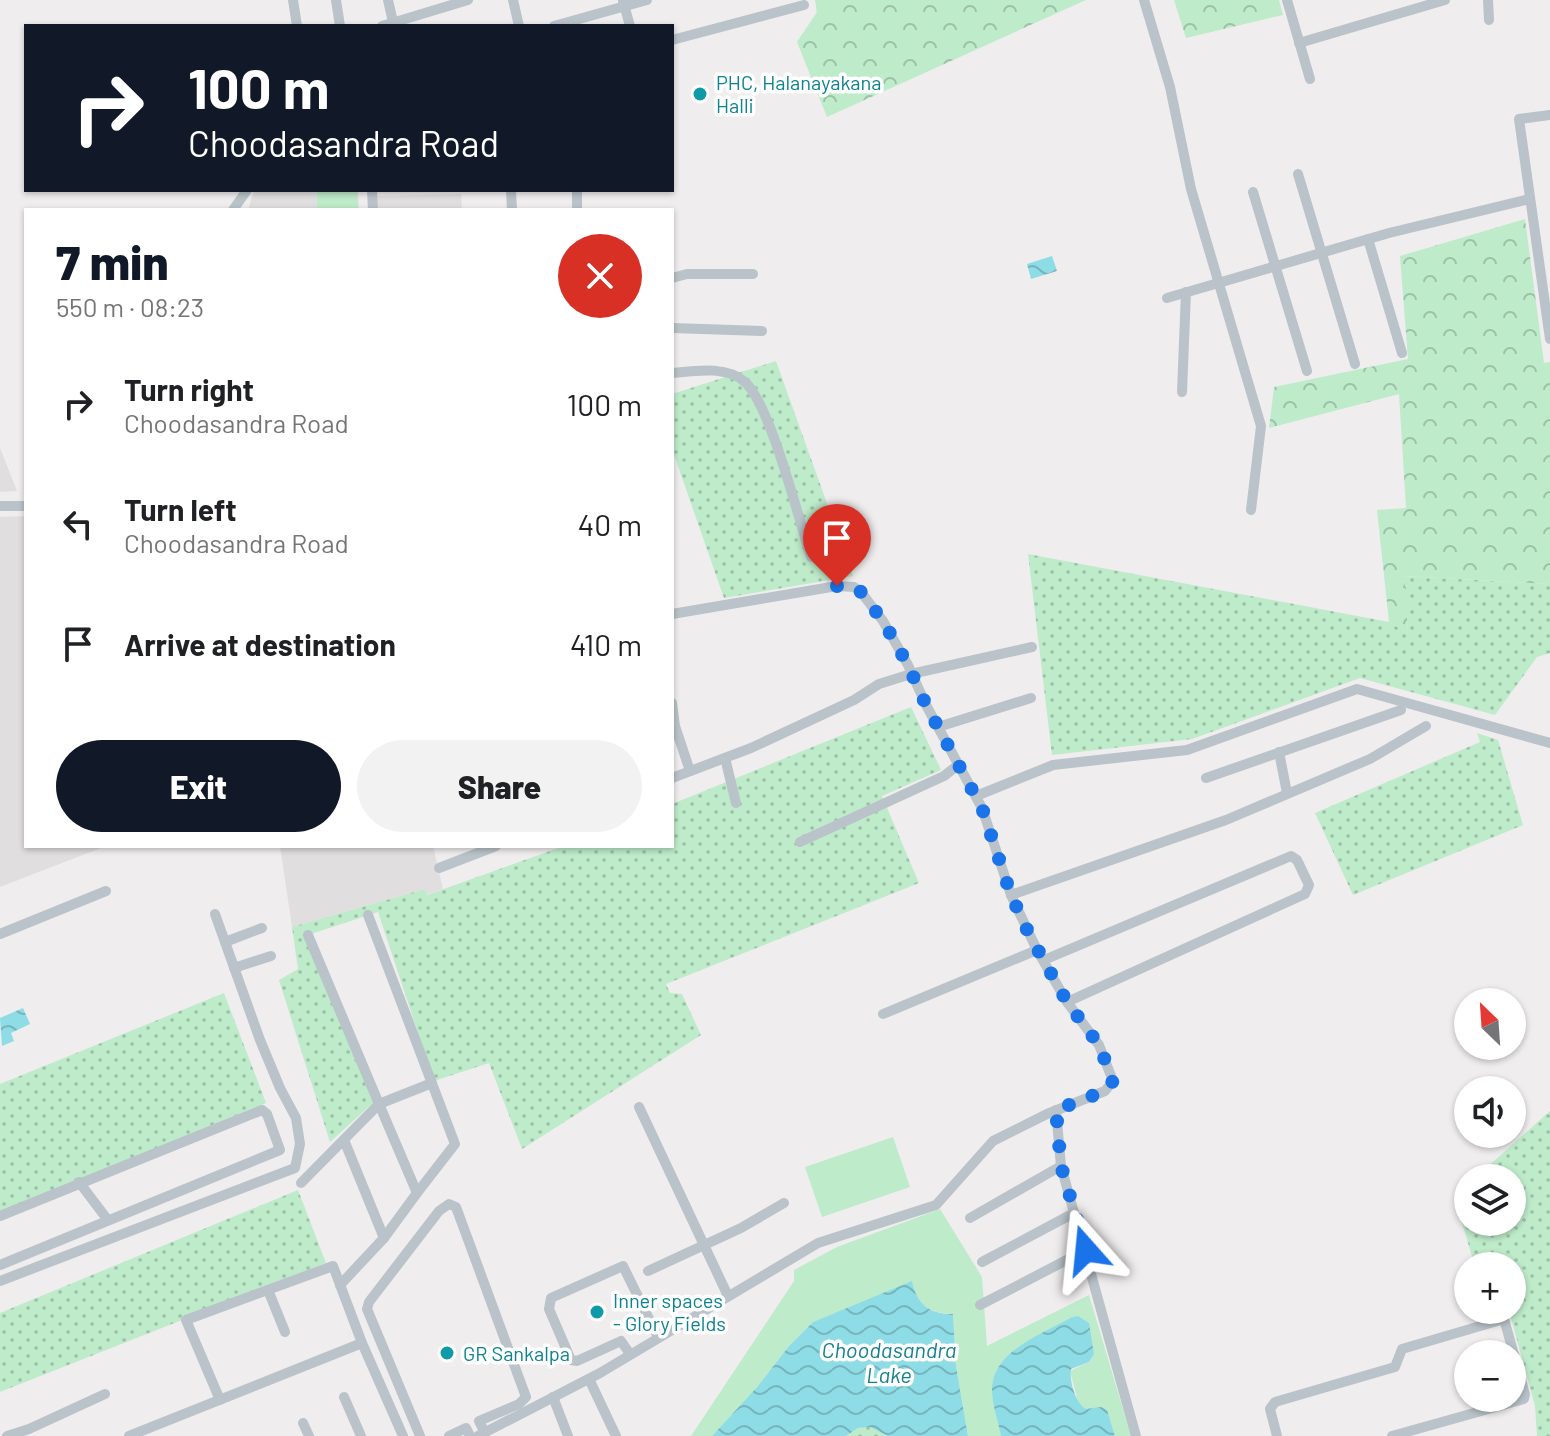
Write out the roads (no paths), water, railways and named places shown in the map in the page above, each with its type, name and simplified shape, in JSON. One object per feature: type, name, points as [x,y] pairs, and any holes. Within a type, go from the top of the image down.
[{"type":"street","points":[[293,0],[297,24]]},
{"type":"street","points":[[336,0],[340,24]]},
{"type":"street","points":[[388,0],[388,24],[468,0]]},
{"type":"street","points":[[513,0],[519,24]]},
{"type":"street","points":[[560,24],[624,3],[647,0]]},
{"type":"street","points":[[1144,0],[1170,87],[1191,189],[1261,426],[1251,510]]},
{"type":"street","points":[[1287,0],[1310,79]]},
{"type":"street","points":[[1299,43],[1445,0]]},
{"type":"street","points":[[1488,0],[1489,20]]},
{"type":"street","points":[[624,3],[629,24]]},
{"type":"street","points":[[674,39],[804,5]]},
{"type":"street","points":[[1550,115],[1519,119],[1550,339]]},
{"type":"street","points":[[1298,174],[1355,364]]},
{"type":"street","points":[[234,208],[245,192]]},
{"type":"street","points":[[1253,192],[1307,371]]},
{"type":"street","points":[[1167,298],[1368,239],[1530,199]]},
{"type":"street","points":[[1368,239],[1402,353]]},
{"type":"street","points":[[674,277],[687,274],[753,274]]},
{"type":"street","points":[[1182,392],[1186,292]]},
{"type":"street","points":[[674,328],[762,331]]},
{"type":"street","points":[[674,373],[719,370],[744,381],[765,413],[811,557]]},
{"type":"street","points":[[0,506],[24,506]]},
{"type":"street","points":[[479,1421],[482,1434],[589,1379],[630,1354],[656,1332],[728,1296],[818,1243],[936,1205],[993,1141],[1056,1110],[1105,1091],[1113,1081],[1099,1045],[1067,1002],[1037,950],[1011,895],[976,796],[883,621],[861,592],[854,587],[837,586],[674,614]]},
{"type":"street","points":[[674,777],[822,716],[879,684],[1032,647]]},
{"type":"street","points":[[976,796],[1053,765],[1187,750],[1357,689],[1550,743]]},
{"type":"street","points":[[938,727],[1031,698]]},
{"type":"street","points":[[1206,778],[1401,710]]},
{"type":"street","points":[[674,718],[690,771]]},
{"type":"street","points":[[1011,895],[1226,820],[1370,759],[1426,726]]},
{"type":"street","points":[[1279,752],[1287,793]]},
{"type":"street","points":[[725,758],[736,803]]},
{"type":"street","points":[[800,842],[944,776],[958,765]]},
{"type":"street","points":[[439,868],[491,848]]},
{"type":"street","points":[[1044,960],[1291,856],[1297,860],[1309,885],[1305,894],[1067,1002]]},
{"type":"street","points":[[0,934],[106,891]]},
{"type":"street","points":[[0,1281],[295,1168],[300,1144],[296,1118],[265,1052],[215,914]]},
{"type":"street","points":[[340,1285],[384,1238],[455,1144],[368,915]]},
{"type":"street","points":[[225,942],[262,928]]},
{"type":"street","points":[[308,935],[417,1193]]},
{"type":"street","points":[[883,1014],[1037,950]]},
{"type":"street","points":[[234,968],[271,956]]},
{"type":"street","points":[[301,1183],[379,1104],[432,1083]]},
{"type":"street","points":[[639,1107],[728,1296]]},
{"type":"street","points":[[0,1216],[262,1110],[267,1114],[280,1150],[0,1265]]},
{"type":"street","points":[[1056,1110],[1061,1166],[1136,1436]]},
{"type":"street","points":[[344,1140],[384,1238]]},
{"type":"street","points":[[970,1218],[1061,1166]]},
{"type":"street","points":[[79,1182],[107,1219]]},
{"type":"street","points":[[648,1271],[784,1203]]},
{"type":"street","points":[[420,1436],[367,1309],[376,1292],[439,1211],[449,1204],[456,1207],[526,1397],[522,1402],[479,1421],[468,1432],[449,1436]]},
{"type":"street","points":[[982,1262],[1074,1213]]},
{"type":"street","points":[[980,1305],[1086,1250]]},
{"type":"street","points":[[220,1400],[186,1320],[333,1266],[362,1343],[403,1436]]},
{"type":"street","points":[[630,1354],[621,1341],[577,1361],[571,1360],[549,1309],[551,1298],[623,1266],[656,1332]]},
{"type":"street","points":[[268,1290],[285,1332]]},
{"type":"street","points":[[1277,1436],[1270,1409],[1275,1402],[1395,1367],[1402,1349],[1504,1319],[1524,1399],[1392,1436]]},
{"type":"street","points":[[129,1436],[362,1343]]},
{"type":"street","points":[[589,1379],[616,1436]]},
{"type":"street","points":[[7,1436],[105,1394]]},
{"type":"street","points":[[344,1397],[361,1436]]},
{"type":"street","points":[[553,1397],[568,1436]]},
{"type":"street","points":[[303,1423],[309,1436]]},
{"type":"water","points":[[1052,256],[1057,271],[1031,279],[1027,264]]},
{"type":"water","points":[[23,1008],[30,1024],[11,1033],[14,1041],[2,1046],[0,1018]]},
{"type":"water","name":"Choodasandra Lake","points":[[912,1281],[917,1296],[925,1306],[937,1312],[953,1314],[956,1366],[968,1436],[888,1436],[870,1427],[858,1428],[846,1436],[712,1436],[813,1322]]},
{"type":"water","name":"Choodasandra Lake","points":[[1078,1316],[1089,1323],[1094,1354],[1089,1362],[1071,1369],[1074,1392],[1086,1409],[1101,1407],[1107,1410],[1115,1436],[1001,1436],[992,1386],[1002,1362],[1022,1344]]},
{"type":"place","name":"PHC, Halanayakana Halli","points":[[700,94]]},
{"type":"place","name":"Inner spaces - Glory Fields","points":[[597,1312]]},
{"type":"place","name":"GR Sankalpa","points":[[447,1353]]}]
